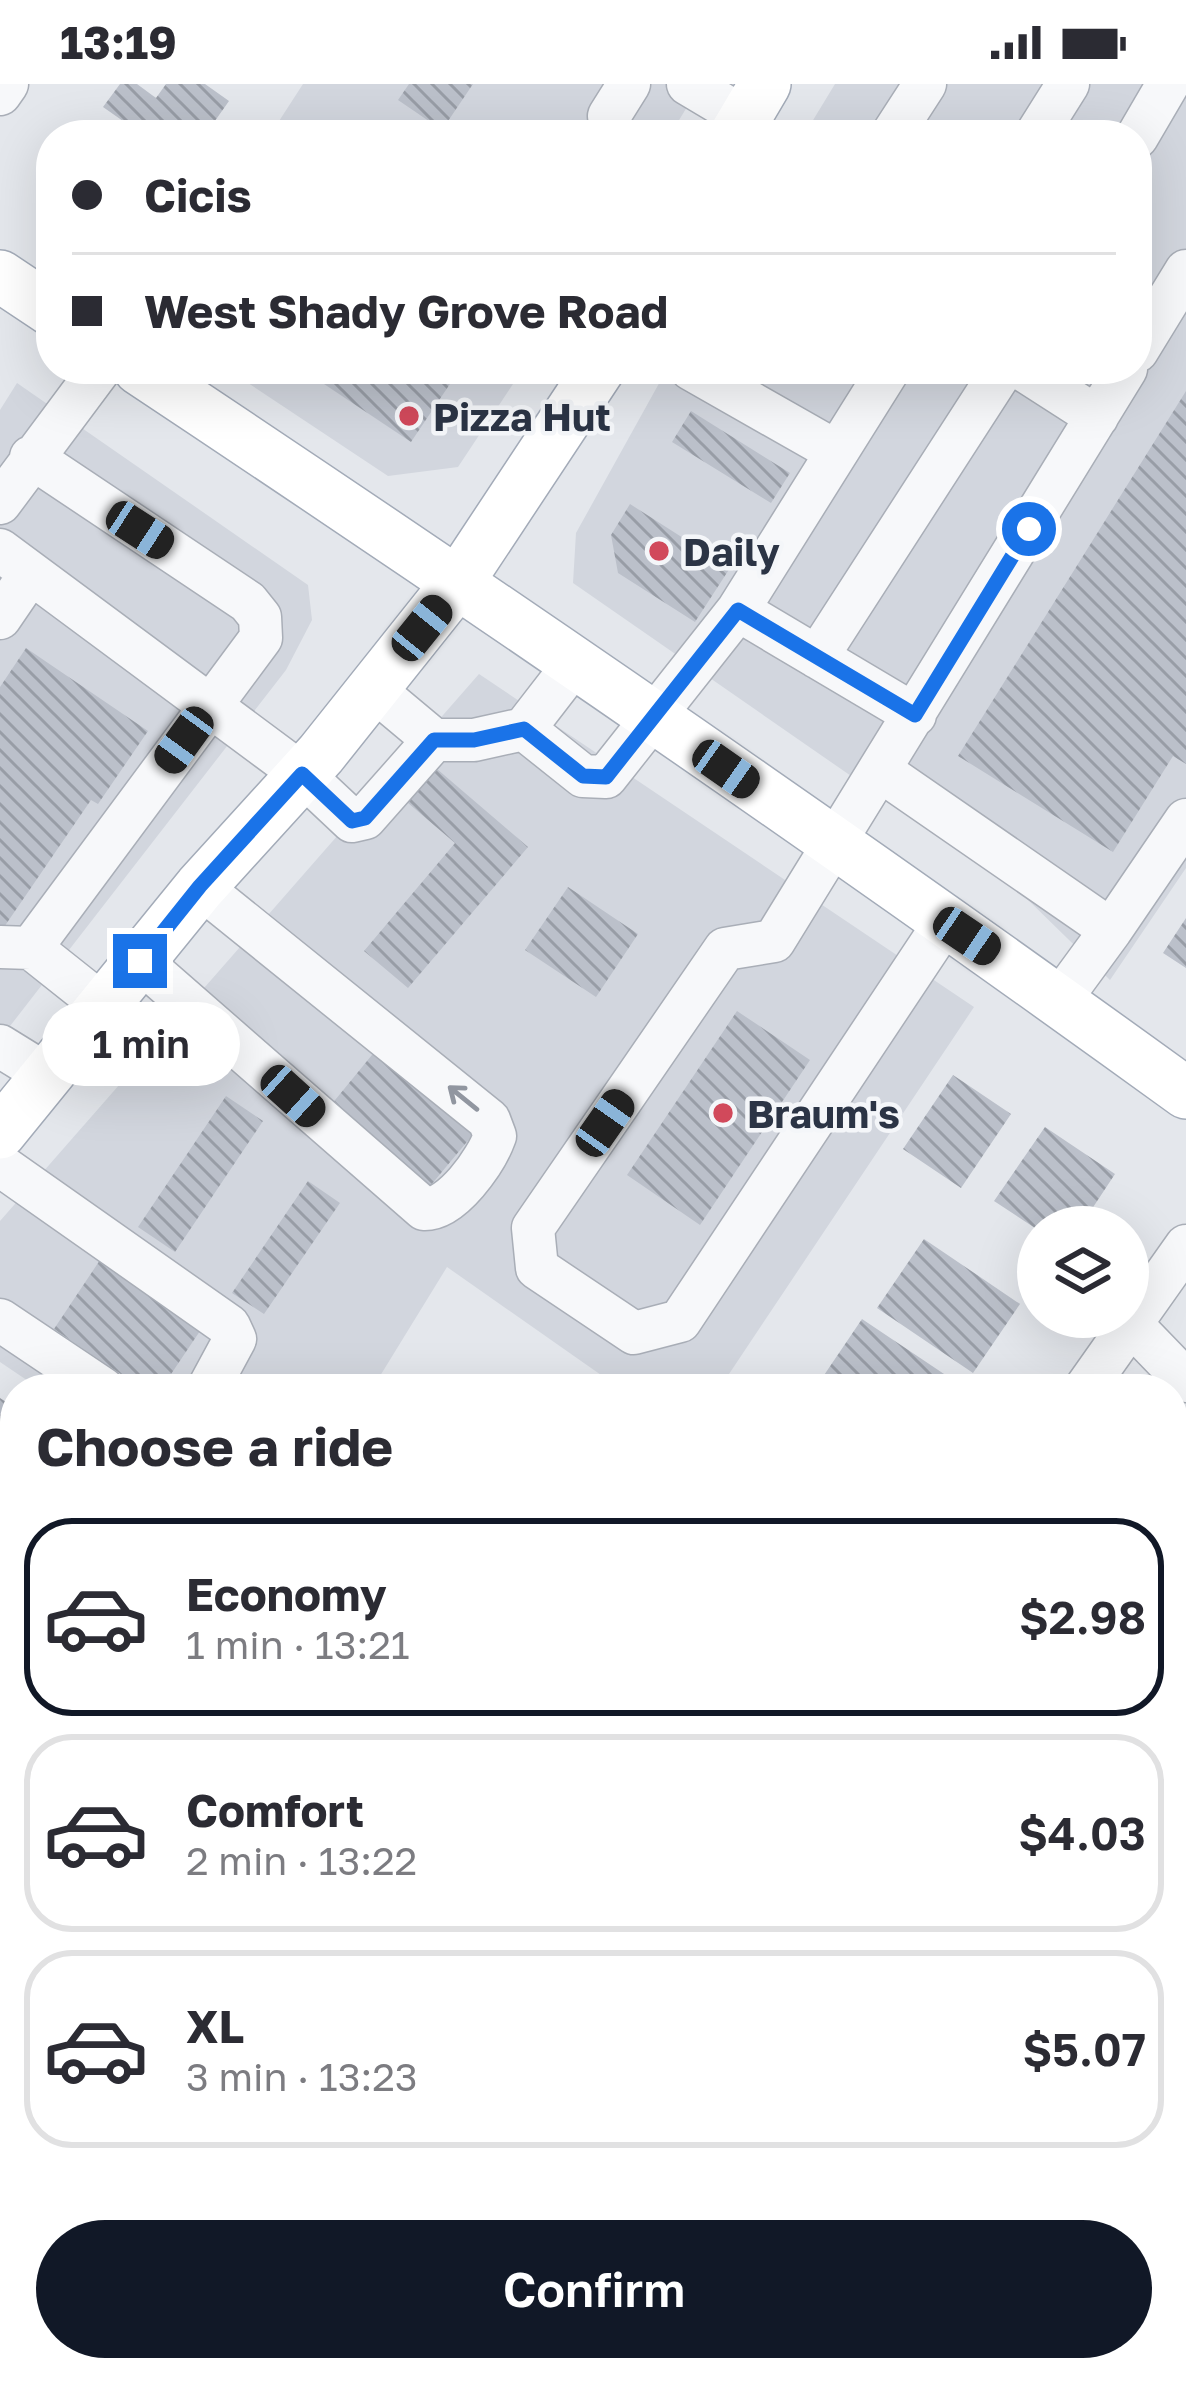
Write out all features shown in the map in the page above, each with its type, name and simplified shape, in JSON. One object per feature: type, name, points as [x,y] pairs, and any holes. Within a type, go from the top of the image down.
[{"type":"main road","points":[[0,276],[36,300]]},
{"type":"main road","points":[[162,384],[836,844],[1186,1094]]},
{"type":"main road","points":[[0,1133],[200,886],[302,774],[458,582],[589,384]]},
{"type":"street","points":[[0,94],[7,84]]},
{"type":"street","points":[[688,84],[748,112]]},
{"type":"street","points":[[902,120],[925,84]]},
{"type":"street","points":[[1046,120],[1069,84]]},
{"type":"street","points":[[1147,120],[1168,84]]},
{"type":"street","points":[[1152,327],[1186,271]]},
{"type":"street","points":[[0,503],[89,384]]},
{"type":"street","points":[[750,384],[837,452]]},
{"type":"street","points":[[524,729],[583,776],[606,777],[738,610],[880,384]]},
{"type":"street","points":[[818,657],[993,384]]},
{"type":"street","points":[[1045,384],[1097,417]]},
{"type":"street","points":[[946,921],[680,1321],[634,1333],[537,1268],[533,1228],[725,949],[774,941],[1117,384]]},
{"type":"street","points":[[32,458],[248,602],[260,617],[261,638],[16,947],[104,1006]]},
{"type":"street","points":[[0,618],[15,562],[302,774],[352,821],[365,818],[434,740]]},
{"type":"street","points":[[738,610],[915,715]]},
{"type":"street","points":[[373,689],[434,740],[474,740],[524,729],[575,663]]},
{"type":"street","points":[[881,771],[1111,931]]},
{"type":"street","points":[[1059,1001],[1186,820]]},
{"type":"street","points":[[140,961],[424,1208],[436,1209],[448,1201],[489,1150],[495,1136],[489,1120],[200,886]]},
{"type":"street","points":[[0,1046],[47,1075]]},
{"type":"street","points":[[0,1166],[229,1325],[235,1339],[216,1374]]},
{"type":"street","points":[[1149,1298],[1186,1246]]},
{"type":"street","points":[[0,1321],[81,1374]]},
{"type":"street","points":[[1096,1374],[1121,1338]]},
{"type":"street","points":[[1145,1338],[1179,1374]]},
{"type":"shaded area","points":[[303,84],[701,84],[679,120],[280,120]]},
{"type":"shaded area","points":[[835,84],[1186,84],[1186,868],[1110,980],[1024,896],[573,583],[576,533],[659,384],[1152,384],[1152,120],[813,120]]},
{"type":"shaded area","points":[[17,383],[308,585],[312,620],[286,670],[0,1039],[0,410]]},
{"type":"shaded area","points":[[250,384],[513,384],[458,467],[388,476]]},
{"type":"shaded area","points":[[479,674],[974,1007],[729,1374],[600,1374],[447,1267],[381,1374],[18,1374],[0,1362],[0,1221]]},
{"type":"building","points":[[120,84],[137,84],[156,98],[166,84],[205,84],[229,101],[216,120],[122,120],[103,107]]},
{"type":"building","points":[[409,84],[473,84],[449,120],[427,120],[398,100]]},
{"type":"building","points":[[324,384],[450,384],[411,442]]},
{"type":"building","points":[[1186,391],[1186,764],[1173,756],[1113,852],[958,756]]},
{"type":"building","points":[[691,411],[790,473],[771,503],[672,442]]},
{"type":"building","name":"Daily","points":[[630,504],[730,568],[695,622],[618,573],[611,535]]},
{"type":"building","points":[[26,648],[148,731],[98,804],[91,800],[0,933],[0,687]]},
{"type":"building","points":[[423,757],[528,847],[408,988],[364,951],[455,843],[394,791]]},
{"type":"building","points":[[568,887],[638,934],[596,997],[525,950]]},
{"type":"building","points":[[1186,918],[1186,968],[1163,953]]},
{"type":"building","points":[[737,1011],[810,1060],[700,1225],[627,1175]]},
{"type":"building","points":[[376,1050],[476,1131],[421,1197],[322,1116]]},
{"type":"building","points":[[953,1075],[1011,1114],[961,1188],[903,1149]]},
{"type":"building","points":[[226,1096],[263,1121],[175,1252],[138,1227]]},
{"type":"building","points":[[1045,1127],[1115,1174],[1094,1206],[1017,1206],[1017,1216],[994,1201]]},
{"type":"building","points":[[308,1181],[340,1203],[264,1314],[232,1293]]},
{"type":"building","points":[[924,1239],[1017,1302],[973,1373],[877,1308]]},
{"type":"building","points":[[100,1260],[202,1328],[171,1374],[121,1374],[54,1329]]},
{"type":"building","points":[[862,1319],[944,1374],[825,1374]]},
{"type":"place","name":"Pizza Hut","points":[[409,416]]},
{"type":"place","name":"Daily","points":[[659,551]]},
{"type":"place","name":"Braum's","points":[[723,1113]]},
{"type":"route","points":[[140,961],[200,886],[302,774],[352,821],[365,818],[434,740],[474,740],[524,729],[583,776],[606,777],[738,610],[915,715],[1029,529]]}]
